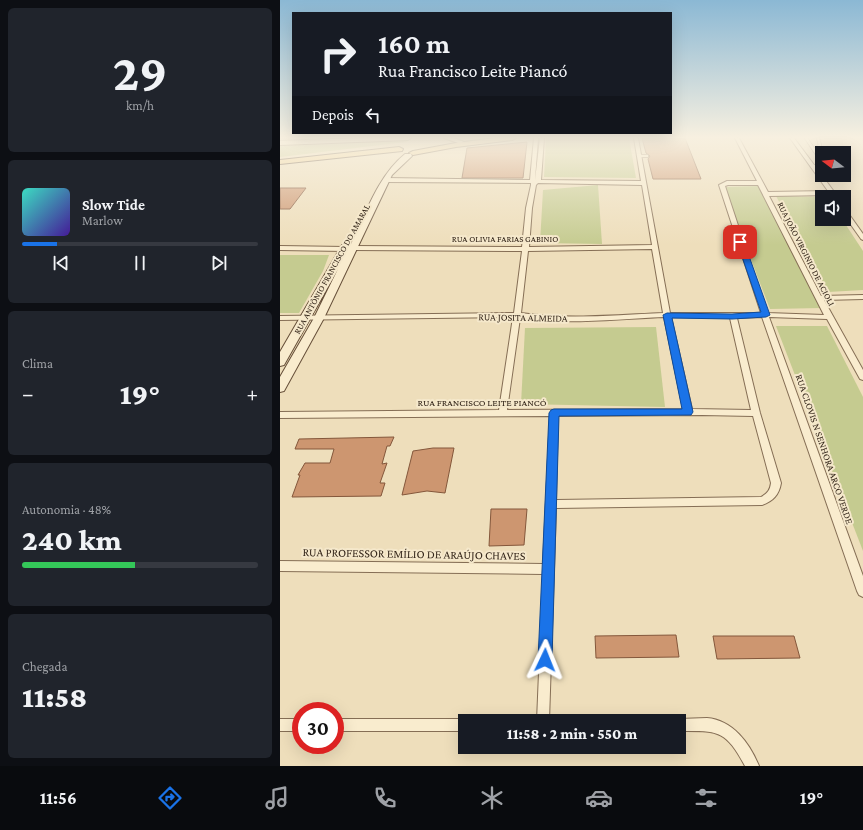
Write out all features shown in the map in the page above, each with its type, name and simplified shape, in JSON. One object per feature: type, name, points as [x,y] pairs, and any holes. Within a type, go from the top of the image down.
[{"type":"street","name":"RUA ANTÔNIO FRANCISCO DO AMARAL","points":[[280,362],[304,318],[350,248],[384,174]]},
{"type":"street","points":[[280,388],[320,318],[350,248],[390,174]]},
{"type":"street","points":[[535,174],[535,182]]},
{"type":"street","points":[[503,412],[523,275],[529,208],[536,174]]},
{"type":"street","points":[[642,174],[667,315],[688,412]]},
{"type":"street","name":"RUA JOÃO VIRGINIO DE ACIOLI","points":[[755,174],[818,298],[863,376]]},
{"type":"street","points":[[818,174],[829,190]]},
{"type":"street","points":[[386,180],[644,183]]},
{"type":"street","name":"RUA CLOVIS N SENHORA ARCO VERDE","points":[[760,183],[727,183],[722,186],[753,282],[863,591]]},
{"type":"street","points":[[765,194],[815,195]]},
{"type":"street","points":[[851,220],[863,238]]},
{"type":"street","name":"RUA OLIVIA FARIAS GABINIO","points":[[280,248],[407,247],[525,249],[656,247]]},
{"type":"street","points":[[818,298],[863,297]]},
{"type":"street","name":"RUA JOSITA ALMEIDA","points":[[280,318],[516,315],[537,318],[599,318],[667,315],[766,315],[829,317]]},
{"type":"street","points":[[551,504],[762,501],[774,494],[776,483],[756,413],[732,316]]},
{"type":"street","name":"RUA FRANCISCO LEITE PIANCÓ","points":[[280,414],[503,412],[756,413]]},
{"type":"street","points":[[543,714],[554,413]]},
{"type":"street","name":"RUA PROFESSOR EMÍLIO DE ARAÚJO CHAVES","points":[[280,566],[548,569]]},
{"type":"street","points":[[280,725],[292,725]]},
{"type":"street","points":[[344,725],[458,725]]},
{"type":"street","points":[[686,725],[711,725],[723,729],[734,737],[744,750],[752,766]]},
{"type":"green space","points":[[544,174],[635,174],[636,178],[544,177]]},
{"type":"green space","points":[[598,185],[602,244],[540,243],[543,190]]},
{"type":"green space","points":[[759,186],[822,308],[770,309],[723,187]]},
{"type":"green space","points":[[776,196],[815,197],[815,226],[847,226],[863,251],[863,290],[828,292]]},
{"type":"green space","points":[[280,255],[329,255],[323,271],[299,313],[280,313]]},
{"type":"green space","points":[[776,326],[827,326],[863,397],[863,551]]},
{"type":"green space","points":[[656,327],[665,407],[521,404],[525,328]]},
{"type":"building","points":[[463,174],[523,174],[523,178],[462,178]]},
{"type":"building","points":[[652,174],[699,174],[701,179],[653,179]]},
{"type":"building","points":[[280,188],[306,188],[290,209],[280,209]]},
{"type":"building","points":[[394,437],[390,446],[387,446],[382,464],[387,463],[380,483],[385,483],[381,496],[292,497],[300,475],[298,475],[305,463],[330,463],[334,449],[295,449],[299,439]]},
{"type":"building","points":[[433,448],[454,448],[445,493],[427,491],[402,495],[413,451]]},
{"type":"building","points":[[491,509],[527,509],[524,545],[489,546]]},
{"type":"building","points":[[676,635],[679,657],[596,658],[595,636]]},
{"type":"building","points":[[713,636],[794,636],[800,658],[717,659]]},
{"type":"route","points":[[545,660],[554,413],[688,412],[667,315],[766,315],[740,242]]}]
